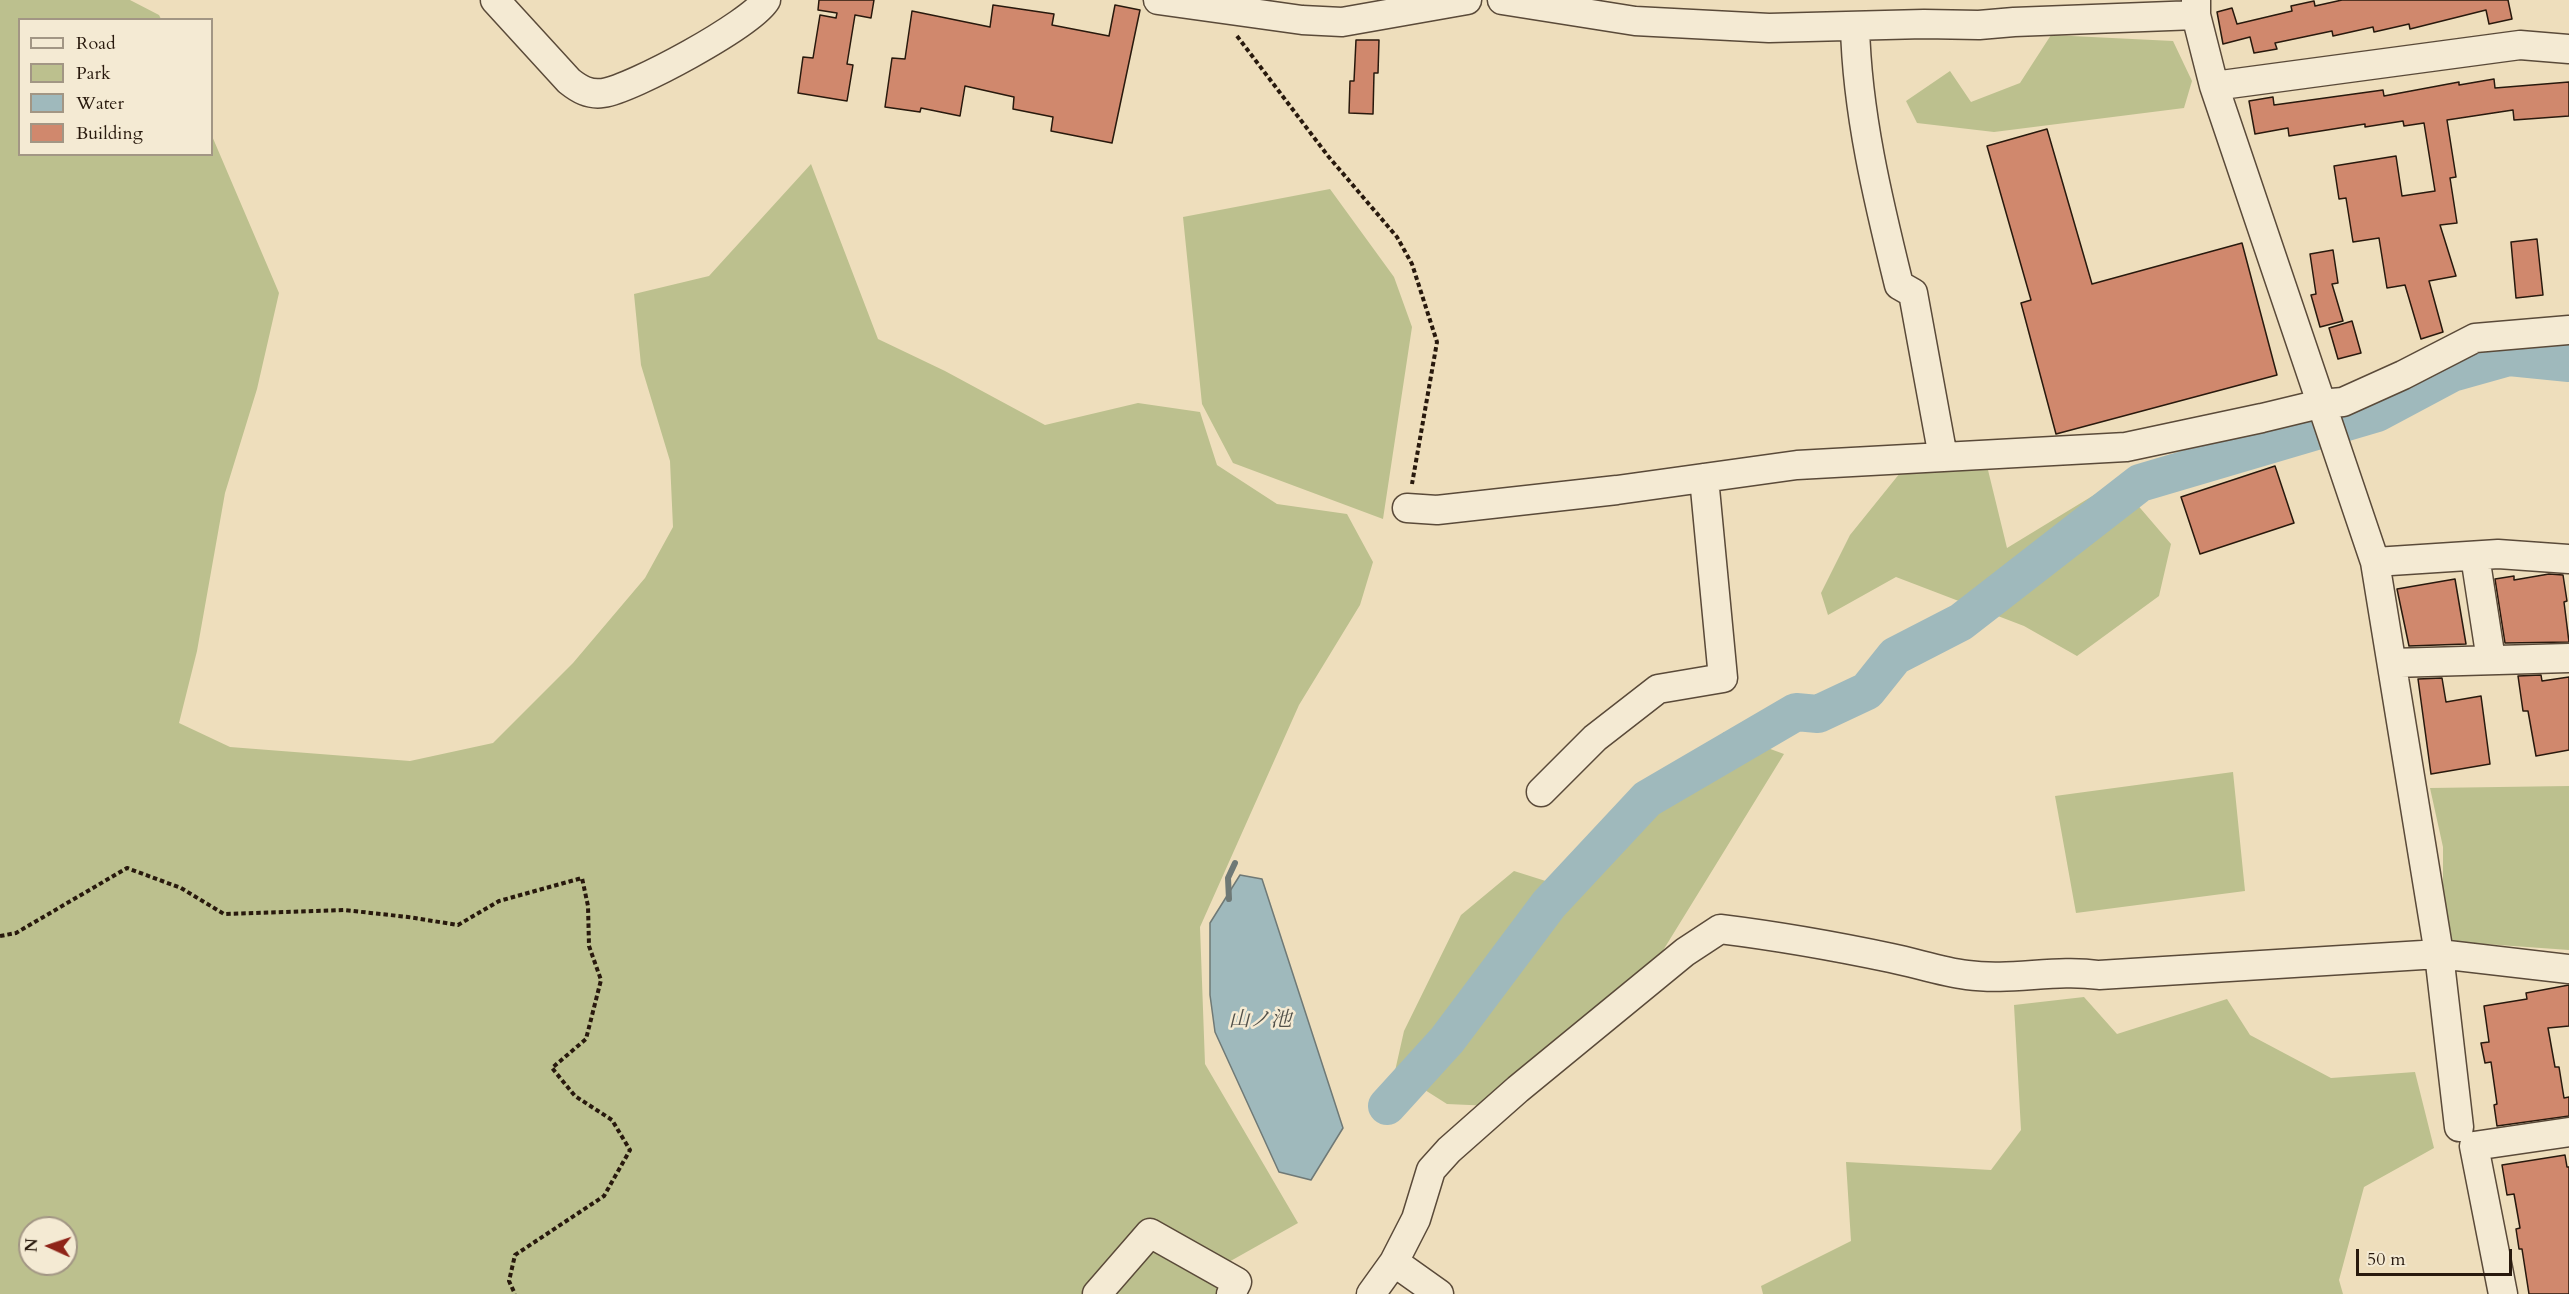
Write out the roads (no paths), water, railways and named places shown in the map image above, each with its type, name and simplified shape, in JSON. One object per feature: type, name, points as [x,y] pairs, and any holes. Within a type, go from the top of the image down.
[{"type":"street","points":[[495,0],[569,81],[581,90],[603,93],[639,79],[735,28],[766,0]]},
{"type":"street","points":[[1158,0],[1342,22],[1467,0]]},
{"type":"street","points":[[1502,0],[1635,21],[1769,28],[1855,26],[1924,12],[1979,25],[2196,8],[2214,86],[2375,562],[2439,954],[2459,1127]]},
{"type":"street","points":[[1855,26],[1866,137],[1899,285],[1913,293],[1942,457]]},
{"type":"street","points":[[2214,86],[2520,45],[2569,49]]},
{"type":"street","points":[[1407,508],[1437,510],[1617,490],[1797,465],[2126,447],[2262,418],[2323,409],[2403,375],[2475,338],[2569,330]]},
{"type":"street","points":[[1541,792],[1595,738],[1658,689],[1723,678],[1704,478]]},
{"type":"street","points":[[2375,562],[2498,554],[2569,559]]},
{"type":"street","points":[[2475,556],[2491,660]]},
{"type":"street","points":[[2392,663],[2569,658]]},
{"type":"street","points":[[1371,1294],[1394,1262],[1416,1219],[1431,1170],[1449,1150],[1518,1089],[1684,952],[1720,929],[1891,958],[1966,975],[1998,977],[2077,972],[2099,975],[2439,954],[2569,969]]},
{"type":"street","points":[[2503,1294],[2474,1146],[2569,1132]]},
{"type":"street","points":[[1097,1294],[1150,1233],[1237,1282],[1231,1294]]},
{"type":"street","points":[[1394,1262],[1439,1294]]},
{"type":"water","name":"山ノ池","points":[[1240,875],[1262,879],[1343,1128],[1311,1180],[1279,1172],[1215,1032],[1210,995],[1210,923]]},
{"type":"waterway","points":[[1387,1106],[1447,1040],[1549,904],[1647,799],[1796,712],[1818,714],[1867,691],[1895,656],[1961,622],[2140,483],[2377,413],[2452,373],[2509,357],[2569,363]]},
{"type":"waterway","points":[[1229,899],[1228,878],[1235,863]]}]
